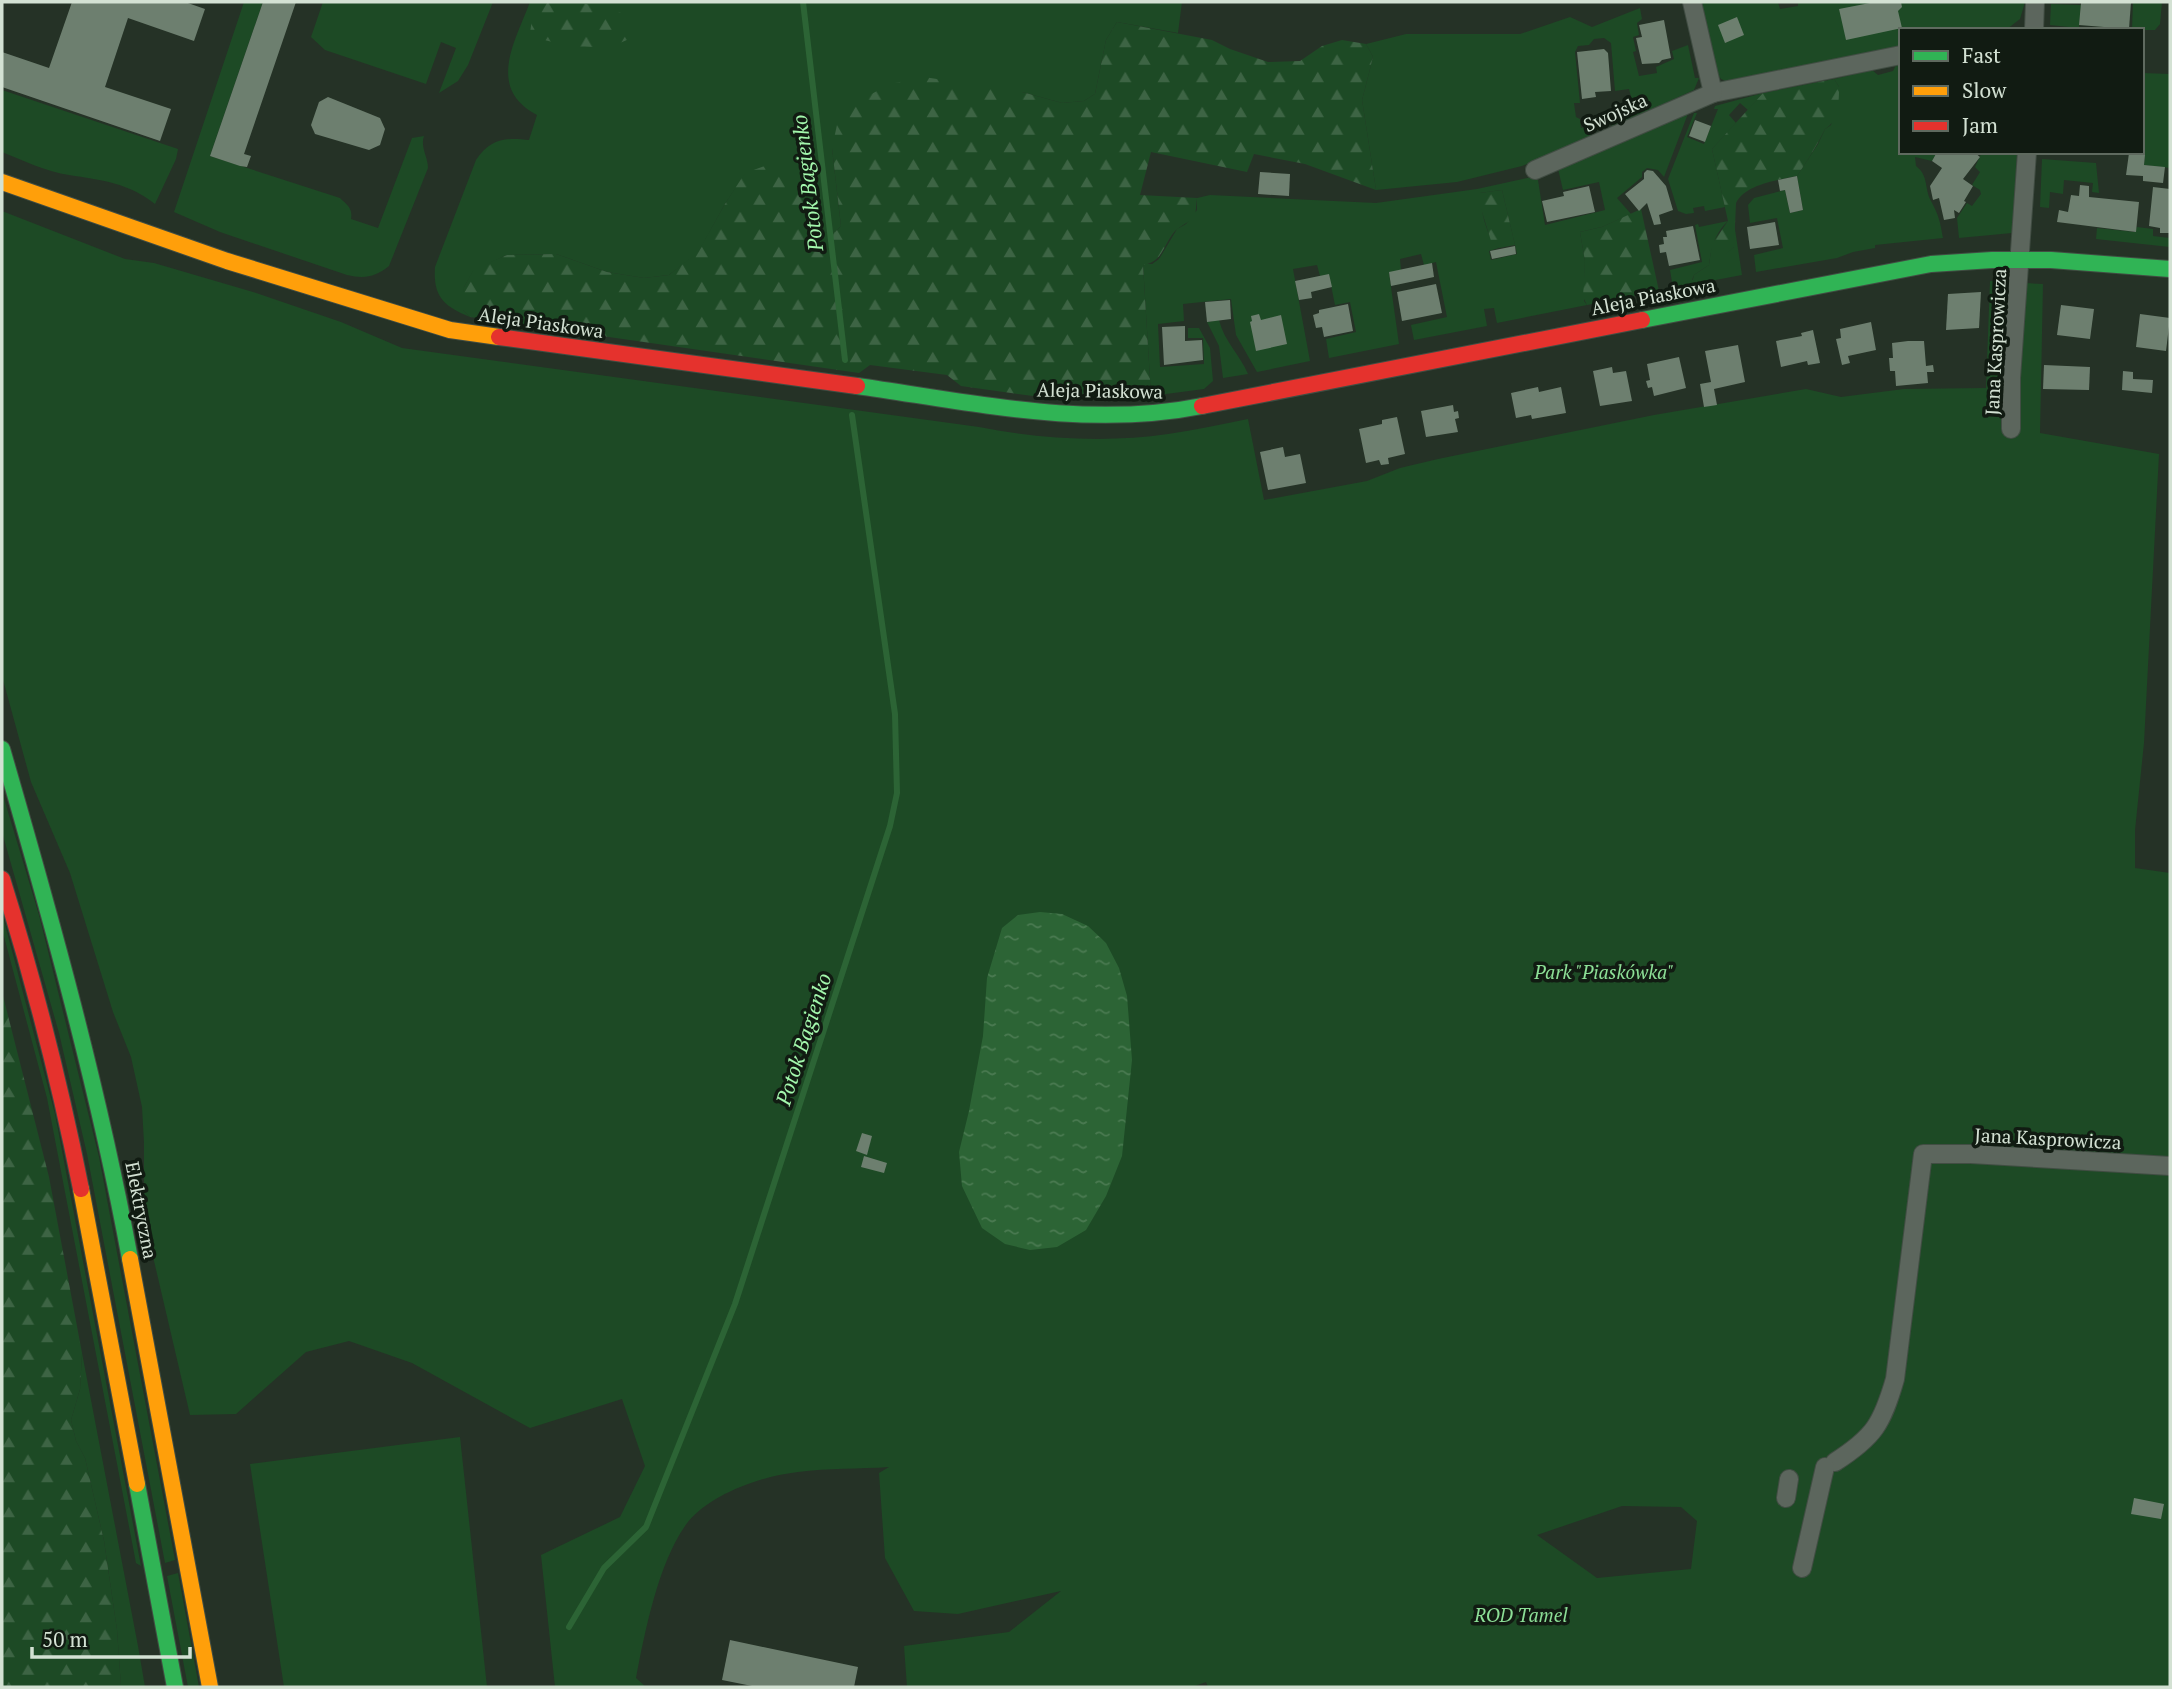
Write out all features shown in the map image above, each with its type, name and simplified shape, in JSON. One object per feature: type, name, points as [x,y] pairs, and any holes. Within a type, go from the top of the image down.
[{"type":"street","points":[[1692,2],[1713,93]]},
{"type":"street","points":[[2034,28],[2035,2]]},
{"type":"street","name":"Swojska","points":[[1535,170],[1713,93],[1899,55]]},
{"type":"street","name":"Jana Kasprowicza","points":[[2011,429],[2011,378],[2027,154]]},
{"type":"street","name":"Aleja Piaskowa","points":[[2,183],[227,261],[450,330],[1057,414],[1173,412],[1931,264],[2021,258],[2080,260],[2170,269]]},
{"type":"street","name":"Elektryczna","points":[[2,748],[76,1006],[114,1171],[210,1687]]},
{"type":"street","points":[[2,878],[55,1066],[86,1212],[175,1687]]},
{"type":"street","name":"Jana Kasprowicza","points":[[1802,1568],[1830,1464],[1856,1449],[1876,1430],[1888,1406],[1895,1379],[1923,1154],[1971,1154],[2170,1166]]},
{"type":"street","points":[[1786,1498],[1789,1479]]},
{"type":"green space","points":[[244,2],[263,2],[210,156],[340,198],[350,209],[351,219],[378,228],[412,138],[424,136],[428,168],[389,266],[379,273],[365,277],[347,275],[220,232],[174,212]]},
{"type":"green space","points":[[323,2],[493,2],[468,65],[458,81],[439,93],[456,48],[441,42],[426,84],[325,50],[311,37]]},
{"type":"green space","points":[[530,2],[1182,2],[1178,33],[1117,22],[1106,40],[1095,94],[1084,101],[1062,103],[1022,92],[832,148],[841,226],[835,232],[826,233],[803,193],[745,174],[698,253],[669,275],[644,278],[607,272],[556,254],[507,255],[474,270],[464,287],[463,310],[470,317],[453,309],[442,299],[436,286],[435,267],[481,153],[499,141],[529,140],[537,115],[521,104],[512,92],[508,78],[512,48]]},
{"type":"green space","points":[[539,2],[604,7],[637,23],[629,39],[615,45],[594,47],[547,41],[530,33]]},
{"type":"green space","points":[[1701,2],[1778,2],[1780,9],[1798,6],[1798,2],[2025,2],[2020,19],[2008,28],[1899,28],[1899,48],[1728,82],[1721,79],[1717,73]]},
{"type":"green space","points":[[2133,2],[2162,2],[2160,24],[2155,30],[2132,28]]},
{"type":"green space","points":[[2051,4],[2081,5],[2079,28],[2050,25]]},
{"type":"green space","points":[[1640,8],[1642,19],[1637,23],[1639,35],[1633,37],[1636,51],[1633,52],[1639,76],[1657,73],[1656,67],[1674,59],[1672,51],[1688,45],[1695,78],[1699,78],[1694,90],[1613,127],[1607,119],[1633,105],[1629,89],[1615,91],[1611,43],[1604,38],[1594,39],[1589,45],[1578,46],[1575,52],[1580,103],[1574,103],[1576,117],[1580,119],[1581,128],[1591,125],[1591,136],[1522,166],[1457,182],[1376,190],[1362,100],[1373,57],[1366,44],[1406,34],[1520,34],[1570,17],[1592,27]]},
{"type":"green space","points":[[1117,22],[1212,40],[1268,62],[1300,61],[1322,46],[1342,40],[1366,44],[1373,57],[1362,100],[1376,190],[1305,164],[1254,154],[1247,172],[1151,152],[1140,195],[1197,198],[1195,217],[1175,231],[1155,260],[1143,265],[1151,396],[1033,396],[961,386],[947,375],[870,365],[859,373],[470,317],[463,310],[461,304],[464,287],[474,269],[507,255],[556,254],[607,272],[644,278],[669,275],[698,252],[745,173],[765,166],[780,168],[803,193],[826,233],[835,232],[841,226],[832,148],[840,111],[890,84],[924,77],[1022,92],[1062,103],[1084,101],[1095,94],[1106,40]]},
{"type":"green space","points":[[1899,64],[1899,154],[1936,154],[1932,161],[1915,157],[1916,166],[1925,178],[1929,196],[1938,215],[1943,238],[1875,245],[1875,248],[1837,258],[1756,272],[1754,255],[1783,248],[1777,218],[1750,223],[1748,205],[1754,198],[1785,190],[1790,213],[1803,210],[1797,176],[1825,129],[1831,125],[1839,87],[1834,79],[1872,70],[1878,75],[1893,71]]},
{"type":"green space","points":[[2144,73],[2170,74],[2170,168],[2144,165],[2145,155],[2136,154],[2144,154]]},
{"type":"green space","points":[[1834,79],[1839,87],[1836,116],[1825,129],[1797,176],[1754,187],[1740,197],[1736,203],[1734,247],[1692,284],[1694,275],[1709,265],[1712,244],[1728,221],[1712,149],[1763,93]]},
{"type":"green space","points":[[2,90],[178,149],[155,204],[125,187],[52,171],[2,152]]},
{"type":"green space","points":[[1763,93],[1748,110],[1740,103],[1729,115],[1736,123],[1712,149],[1725,207],[1705,211],[1704,206],[1693,208],[1694,213],[1686,214],[1678,211],[1668,179],[1694,113],[1697,113],[1687,137],[1704,144],[1718,109],[1714,109],[1715,106]]},
{"type":"green space","points":[[1689,111],[1664,177],[1658,170],[1647,168],[1642,172],[1642,177],[1617,198],[1631,214],[1602,227],[1580,232],[1585,261],[1584,301],[1587,305],[1497,323],[1494,308],[1484,309],[1487,326],[1414,340],[1411,325],[1447,317],[1436,262],[1424,265],[1421,254],[1400,259],[1401,270],[1389,273],[1399,344],[1329,358],[1326,339],[1356,332],[1350,302],[1335,305],[1329,275],[1320,276],[1317,265],[1293,269],[1310,361],[1257,372],[1236,335],[1231,299],[1183,304],[1184,321],[1158,324],[1160,367],[1204,364],[1203,338],[1188,338],[1188,328],[1199,328],[1210,348],[1213,381],[1204,389],[1151,396],[1143,264],[1152,264],[1159,259],[1177,229],[1186,224],[1197,210],[1197,198],[1210,195],[1376,203],[1477,189],[1532,177],[1538,180],[1545,225],[1605,210],[1599,182],[1563,190],[1558,169]],"holes":[[[1502,190],[1517,254],[1491,260],[1489,251],[1499,248],[1488,231],[1480,193]]]},
{"type":"green space","points":[[1981,154],[2017,154],[2012,233],[1959,238],[1957,218],[1967,203],[1972,206],[1981,194],[1980,190],[1972,185],[1980,172],[1975,167]]},
{"type":"green space","points":[[2042,159],[2096,163],[2099,193],[2092,192],[2093,183],[2064,180],[2063,194],[2050,192],[2049,208],[2040,207]]},
{"type":"green space","points":[[1502,190],[1515,245],[1499,248],[1492,244],[1478,199],[1480,193]]},
{"type":"green space","points":[[1641,209],[1659,291],[1587,305],[1583,297],[1585,261],[1580,232],[1602,227]]},
{"type":"green space","name":"Park \"Piaskówka\"","points":[[2,211],[125,259],[154,263],[253,292],[341,322],[402,348],[1049,437],[1145,437],[1248,419],[1264,500],[1367,481],[1400,468],[1438,459],[1654,415],[1806,389],[1841,397],[1904,389],[1986,388],[1990,281],[2043,284],[2040,433],[2159,454],[2144,743],[2135,830],[2135,868],[2170,873],[2170,1687],[1208,1687],[1206,1682],[1192,1687],[907,1687],[904,1646],[1009,1632],[1061,1591],[958,1614],[914,1611],[885,1558],[879,1473],[889,1467],[783,1474],[736,1489],[707,1505],[685,1526],[660,1579],[636,1678],[646,1687],[555,1687],[541,1555],[620,1517],[645,1466],[622,1399],[530,1428],[412,1363],[349,1341],[306,1352],[236,1414],[190,1415],[144,1218],[142,1107],[131,1057],[113,1012],[70,873],[31,782],[2,676]],"holes":[[[1622,1506],[1681,1507],[1697,1521],[1691,1569],[1597,1578],[1537,1535]]]},
{"type":"green space","points":[[1728,221],[1714,241],[1709,265],[1694,275],[1692,280],[1734,247],[1734,223],[1742,275],[1673,288],[1670,270],[1702,262],[1695,225],[1698,224],[1699,227]]},
{"type":"green space","points":[[2137,227],[2153,229],[2153,236],[2170,238],[2170,247],[2096,239],[2097,228],[2135,232]]},
{"type":"green space","points":[[1219,320],[1248,374],[1223,378],[1219,346],[1207,322]]},
{"type":"green space","points":[[2,792],[39,915],[99,1157],[175,1560],[165,1563],[87,1154],[59,1033],[2,832]]},
{"type":"green space","points":[[2,913],[55,1114],[141,1566],[136,1563],[47,1098],[2,929]]},
{"type":"green space","points":[[2,992],[49,1177],[82,1353],[80,1389],[71,1420],[76,1441],[85,1458],[104,1541],[117,1630],[121,1687],[2,1687]]},
{"type":"green space","points":[[82,1353],[145,1687],[121,1687],[117,1630],[104,1541],[85,1458],[76,1441],[71,1420],[80,1389]]},
{"type":"green space","points":[[460,1437],[487,1687],[284,1687],[250,1464]]},
{"type":"green space","points":[[178,1573],[199,1687],[188,1687],[167,1576]]},
{"type":"water","points":[[1040,912],[1062,914],[1088,926],[1106,943],[1119,968],[1127,996],[1132,1060],[1122,1156],[1106,1196],[1086,1230],[1057,1247],[1030,1250],[1005,1244],[982,1228],[962,1186],[959,1152],[983,1036],[987,978],[1002,928],[1018,915]]},
{"type":"building","points":[[72,2],[185,2],[205,9],[194,41],[128,18],[105,87],[171,109],[160,141],[2,87],[2,52],[49,68]]},
{"type":"building","points":[[263,2],[296,2],[244,154],[251,156],[247,167],[210,156]]},
{"type":"building","points":[[1875,2],[1901,2],[1902,7],[1898,11],[1902,28],[1846,40],[1839,9]]},
{"type":"building","points":[[2131,2],[2129,28],[2079,25],[2081,3]]},
{"type":"building","points":[[1737,17],[1744,35],[1725,43],[1718,25]]},
{"type":"building","points":[[1664,20],[1671,58],[1659,63],[1642,64],[1636,38],[1642,37],[1639,25]]},
{"type":"building","points":[[1604,49],[1608,53],[1611,91],[1595,92],[1596,97],[1582,99],[1577,52]]},
{"type":"building","points":[[328,97],[380,118],[385,129],[380,145],[369,150],[315,134],[311,125],[319,102]]},
{"type":"building","points":[[1695,120],[1711,126],[1705,142],[1689,136]]},
{"type":"building","points":[[1936,154],[1976,154],[1980,157],[1963,179],[1973,186],[1959,213],[1954,210],[1955,218],[1944,220],[1939,198],[1933,200],[1930,186],[1942,168],[1932,161]]},
{"type":"building","points":[[2129,154],[2145,155],[2144,165],[2165,167],[2163,183],[2143,181],[2143,176],[2126,175]]},
{"type":"building","points":[[1647,170],[1653,171],[1666,186],[1673,210],[1659,215],[1661,224],[1654,225],[1647,203],[1639,211],[1625,194],[1644,179]]},
{"type":"building","points":[[1260,172],[1290,174],[1289,196],[1258,194]]},
{"type":"building","points":[[1797,176],[1803,210],[1790,213],[1785,190],[1780,191],[1778,180]]},
{"type":"building","points":[[2080,185],[2089,186],[2089,197],[2139,202],[2136,232],[2057,222],[2059,210],[2068,212],[2071,195],[2079,196]]},
{"type":"building","points":[[1589,186],[1595,212],[1547,222],[1542,201],[1564,196],[1563,192]]},
{"type":"building","points":[[2153,187],[2170,189],[2169,233],[2160,233],[2160,228],[2149,226]]},
{"type":"building","points":[[1775,222],[1779,245],[1750,249],[1747,227]]},
{"type":"building","points":[[1693,226],[1700,260],[1669,266],[1666,252],[1660,253],[1659,245],[1664,244],[1666,231]]},
{"type":"building","points":[[1515,246],[1516,254],[1492,259],[1490,251]]},
{"type":"building","points":[[1432,263],[1434,277],[1391,286],[1389,272]]},
{"type":"building","points":[[1329,274],[1332,287],[1311,292],[1312,298],[1299,300],[1295,281]]},
{"type":"building","points":[[1436,284],[1442,313],[1402,321],[1397,292]]},
{"type":"building","points":[[1981,292],[1979,328],[1946,330],[1948,294]]},
{"type":"building","points":[[1230,300],[1231,319],[1207,322],[1205,302]]},
{"type":"building","points":[[1348,304],[1353,331],[1324,337],[1322,327],[1316,328],[1313,315],[1319,313],[1319,310]]},
{"type":"building","points":[[2061,305],[2094,309],[2090,339],[2057,335]]},
{"type":"building","points":[[1259,314],[1261,320],[1281,315],[1287,344],[1256,351],[1250,322],[1251,316]]},
{"type":"building","points":[[2140,314],[2170,318],[2166,351],[2136,347]]},
{"type":"building","points":[[1871,322],[1876,350],[1848,356],[1850,363],[1842,365],[1836,339],[1841,338],[1840,329]]},
{"type":"building","points":[[1185,326],[1185,341],[1202,340],[1203,360],[1164,365],[1162,327]]},
{"type":"building","points":[[1813,330],[1820,363],[1808,365],[1807,361],[1781,367],[1776,341],[1802,336],[1801,333]]},
{"type":"building","points":[[1924,341],[1926,366],[1933,365],[1934,372],[1927,372],[1928,383],[1896,386],[1895,371],[1890,371],[1892,343]]},
{"type":"building","points":[[1738,345],[1745,382],[1714,389],[1717,405],[1704,407],[1700,384],[1711,382],[1705,351]]},
{"type":"building","points":[[1679,357],[1686,388],[1654,396],[1652,387],[1648,388],[1646,381],[1650,380],[1647,364]]},
{"type":"building","points":[[2044,365],[2090,367],[2089,390],[2043,389]]},
{"type":"building","points":[[1612,367],[1613,373],[1626,371],[1632,401],[1600,406],[1593,371]]},
{"type":"building","points":[[2123,371],[2133,372],[2133,379],[2153,380],[2152,393],[2122,390]]},
{"type":"building","points":[[1538,387],[1539,392],[1561,387],[1566,413],[1532,419],[1531,415],[1516,418],[1511,393]]},
{"type":"building","points":[[1453,405],[1454,412],[1458,411],[1459,418],[1455,419],[1458,432],[1426,437],[1421,411]]},
{"type":"building","points":[[1397,417],[1405,454],[1388,458],[1389,464],[1381,465],[1379,460],[1366,463],[1359,429],[1382,424],[1382,420]]},
{"type":"building","points":[[1283,447],[1285,457],[1300,454],[1306,483],[1268,490],[1260,452]]},
{"type":"building","points":[[862,1133],[872,1136],[867,1155],[856,1151]]},
{"type":"building","points":[[864,1156],[887,1163],[884,1173],[861,1167]]},
{"type":"building","points":[[2134,1498],[2164,1504],[2161,1519],[2131,1514]]},
{"type":"building","points":[[730,1640],[858,1667],[854,1687],[757,1687],[722,1680]]},
{"type":"waterway","name":"Potok Bagienko","points":[[803,2],[845,360]]},
{"type":"waterway","name":"Potok Bagienko","points":[[569,1627],[604,1568],[646,1527],[735,1304],[890,826],[897,793],[895,714],[852,415]]},
{"type":"traffic: fast","points":[[1642,320],[1931,264],[2051,260],[2170,269]]},
{"type":"traffic: fast","points":[[857,386],[1029,411],[1072,414],[1115,415],[1202,406]]},
{"type":"traffic: fast","points":[[2,749],[56,939],[88,1066],[130,1259]]},
{"type":"traffic: fast","points":[[137,1484],[175,1687]]},
{"type":"traffic: slow","points":[[2,182],[227,261],[450,330],[499,337]]},
{"type":"traffic: slow","points":[[81,1189],[137,1484]]},
{"type":"traffic: slow","points":[[130,1259],[210,1687]]},
{"type":"traffic: jam","points":[[1202,406],[1642,320]]},
{"type":"traffic: jam","points":[[499,337],[857,386]]},
{"type":"traffic: jam","points":[[2,879],[46,1033],[81,1189]]},
{"type":"park label","name":"ROD Tamel","points":[[1521,1614]]}]
